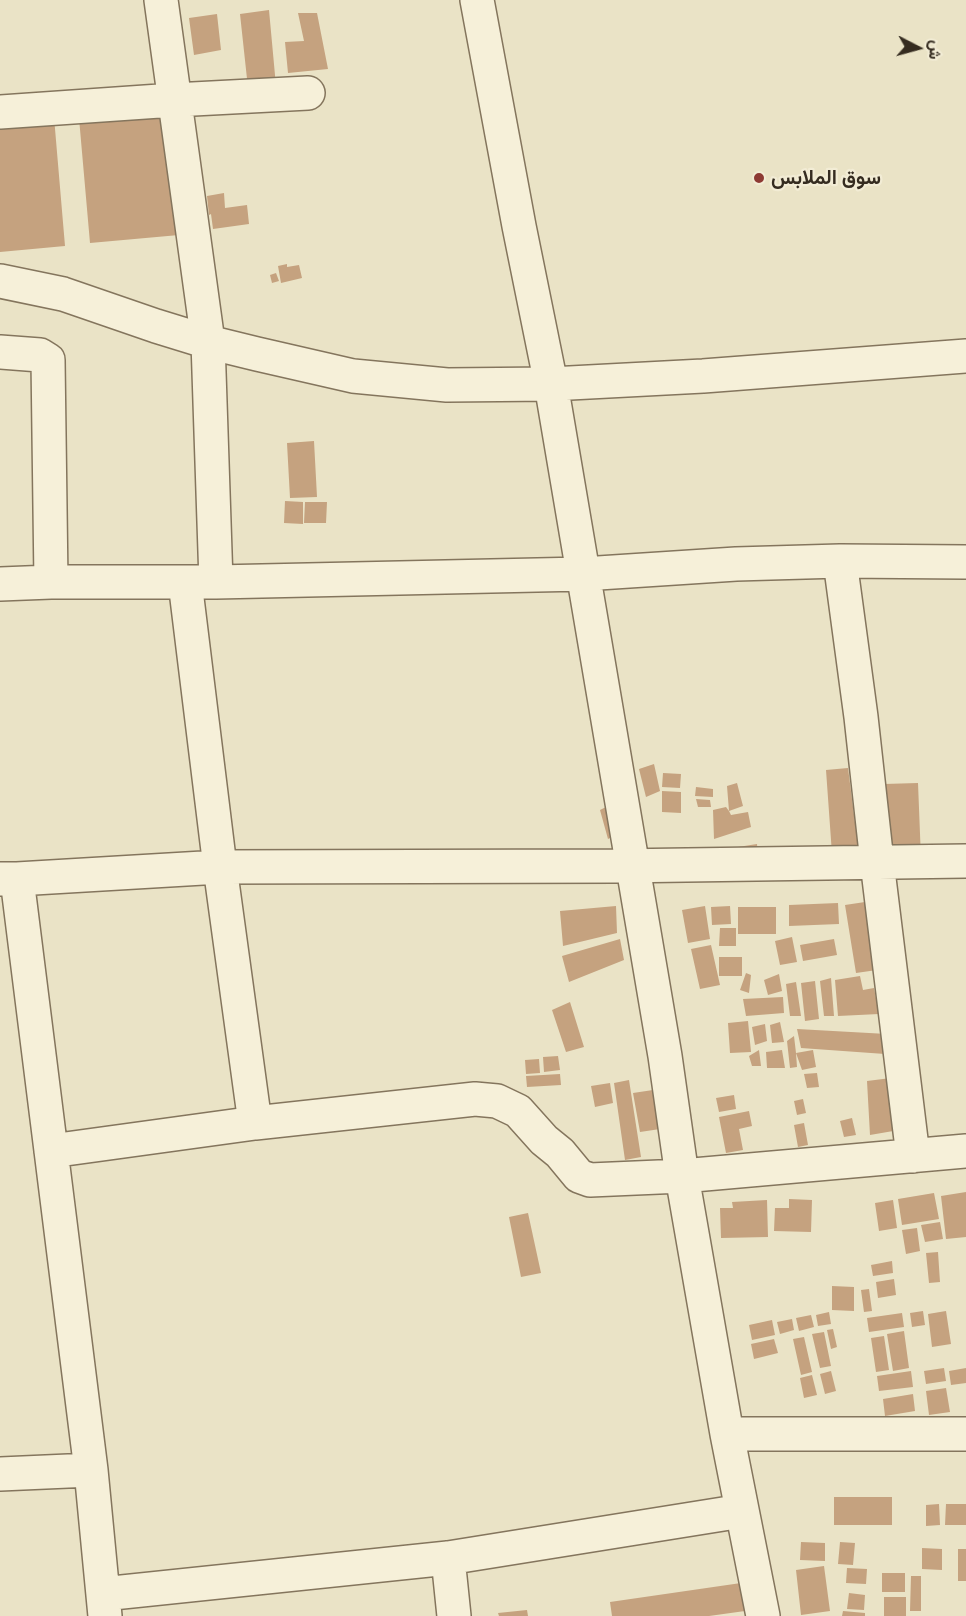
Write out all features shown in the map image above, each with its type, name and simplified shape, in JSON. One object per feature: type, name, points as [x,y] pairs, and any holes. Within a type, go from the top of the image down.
[{"type":"street","points":[[161,0],[208,342],[200,582],[220,867],[255,1123]]},
{"type":"street","points":[[477,0],[551,384],[665,1056],[682,1176],[727,1434],[763,1616]]},
{"type":"street","points":[[0,112],[308,93]]},
{"type":"street","points":[[0,281],[63,294],[208,342],[354,376],[447,385],[551,384],[703,376],[966,356]]},
{"type":"street","points":[[0,352],[40,355],[48,360],[51,582]]},
{"type":"street","points":[[0,584],[583,574],[736,564],[840,561],[966,562]]},
{"type":"street","points":[[840,561],[861,717],[913,1156]]},
{"type":"street","points":[[742,1511],[448,1558],[104,1605],[91,1470],[51,1151],[9,879],[220,867],[632,866],[966,861]]},
{"type":"street","points":[[51,1151],[255,1123],[476,1099],[497,1101],[518,1111],[579,1176],[590,1180],[682,1176],[966,1151]]},
{"type":"street","points":[[727,1434],[966,1434]]},
{"type":"street","points":[[0,1474],[91,1470]]},
{"type":"street","points":[[448,1558],[454,1616]]},
{"type":"building","points":[[269,10],[276,86],[248,88],[240,14]]},
{"type":"building","points":[[298,13],[317,13],[328,69],[288,73],[285,42],[304,41]]},
{"type":"building","points":[[217,14],[221,50],[194,55],[189,18]]},
{"type":"building","points":[[168,110],[179,235],[90,243],[79,118]]},
{"type":"building","points":[[54,117],[65,246],[0,252],[0,123]]},
{"type":"building","points":[[224,193],[225,208],[247,205],[249,224],[213,229],[207,196]]},
{"type":"building","points":[[287,264],[287,267],[299,265],[302,278],[281,283],[278,266]]},
{"type":"building","points":[[276,273],[279,281],[272,283],[270,275]]},
{"type":"building","points":[[314,441],[317,497],[290,498],[287,443]]},
{"type":"building","points":[[285,501],[303,502],[303,524],[284,523]]},
{"type":"building","points":[[305,502],[327,502],[326,523],[304,523]]},
{"type":"building","points":[[654,764],[660,791],[646,797],[639,769]]},
{"type":"building","points":[[848,768],[858,846],[832,854],[826,770]]},
{"type":"building","points":[[663,773],[681,774],[680,788],[662,787]]},
{"type":"building","points":[[737,783],[743,806],[729,811],[727,786]]},
{"type":"building","points":[[918,783],[921,859],[893,855],[884,784]]},
{"type":"building","points":[[696,787],[713,789],[713,797],[695,796]]},
{"type":"building","points":[[662,791],[681,792],[681,813],[662,812]]},
{"type":"building","points":[[696,799],[710,800],[711,807],[698,807]]},
{"type":"building","points":[[608,806],[614,836],[608,839],[600,810]]},
{"type":"building","points":[[726,807],[731,815],[748,812],[751,827],[714,839],[713,810]]},
{"type":"building","points":[[757,844],[758,856],[744,861],[738,847]]},
{"type":"building","points":[[865,902],[877,970],[856,973],[845,905]]},
{"type":"building","points":[[838,903],[839,924],[789,926],[789,905]]},
{"type":"building","points":[[616,906],[617,933],[563,946],[560,911]]},
{"type":"building","points":[[705,906],[710,939],[688,943],[682,910]]},
{"type":"building","points":[[730,906],[731,924],[712,925],[711,907]]},
{"type":"building","points":[[738,907],[776,907],[776,934],[738,934]]},
{"type":"building","points":[[720,928],[736,928],[736,946],[719,946]]},
{"type":"building","points":[[792,937],[797,962],[780,965],[775,941]]},
{"type":"building","points":[[620,939],[624,960],[569,982],[562,956]]},
{"type":"building","points":[[834,939],[837,955],[803,961],[800,945]]},
{"type":"building","points":[[711,945],[720,985],[700,989],[691,949]]},
{"type":"building","points":[[719,957],[742,957],[742,976],[719,976]]},
{"type":"building","points":[[746,973],[751,975],[749,993],[740,990]]},
{"type":"building","points":[[779,974],[782,991],[768,995],[764,980]]},
{"type":"building","points":[[860,976],[863,990],[874,988],[879,1014],[838,1016],[835,980]]},
{"type":"building","points":[[831,978],[834,1016],[824,1016],[820,981]]},
{"type":"building","points":[[815,981],[819,1019],[805,1021],[801,983]]},
{"type":"building","points":[[796,982],[801,1016],[790,1016],[786,984]]},
{"type":"building","points":[[783,997],[784,1013],[746,1016],[743,999]]},
{"type":"building","points":[[570,1002],[584,1047],[566,1052],[552,1010]]},
{"type":"building","points":[[748,1021],[751,1052],[730,1053],[728,1023]]},
{"type":"building","points":[[780,1022],[784,1042],[772,1043],[770,1025]]},
{"type":"building","points":[[765,1024],[767,1041],[755,1045],[752,1027]]},
{"type":"building","points":[[797,1029],[887,1034],[885,1054],[801,1048]]},
{"type":"building","points":[[794,1036],[797,1067],[790,1068],[787,1041]]},
{"type":"building","points":[[759,1050],[761,1066],[752,1066],[749,1056]]},
{"type":"building","points":[[782,1050],[785,1068],[767,1068],[766,1052]]},
{"type":"building","points":[[813,1050],[816,1067],[802,1070],[796,1053]]},
{"type":"building","points":[[558,1056],[560,1070],[544,1072],[543,1057]]},
{"type":"building","points":[[539,1059],[540,1073],[526,1074],[525,1060]]},
{"type":"building","points":[[817,1073],[819,1087],[807,1088],[804,1074]]},
{"type":"building","points":[[560,1074],[561,1085],[527,1087],[526,1076]]},
{"type":"building","points":[[891,1078],[899,1130],[870,1135],[867,1081]]},
{"type":"building","points":[[629,1080],[641,1157],[625,1160],[614,1083]]},
{"type":"building","points":[[610,1083],[613,1103],[595,1107],[591,1086]]},
{"type":"building","points":[[653,1090],[660,1129],[640,1132],[633,1093]]},
{"type":"building","points":[[734,1095],[736,1109],[719,1112],[716,1098]]},
{"type":"building","points":[[803,1099],[806,1113],[797,1115],[794,1101]]},
{"type":"building","points":[[749,1111],[752,1126],[739,1129],[743,1150],[726,1153],[719,1117]]},
{"type":"building","points":[[852,1118],[856,1135],[844,1137],[840,1121]]},
{"type":"building","points":[[804,1123],[808,1145],[798,1147],[794,1125]]},
{"type":"building","points":[[966,1192],[966,1237],[946,1239],[941,1196]]},
{"type":"building","points":[[934,1193],[939,1219],[902,1225],[898,1199]]},
{"type":"building","points":[[789,1199],[812,1200],[811,1232],[774,1231],[775,1208],[789,1208]]},
{"type":"building","points":[[767,1200],[768,1237],[721,1238],[720,1208],[733,1208],[732,1202]]},
{"type":"building","points":[[893,1200],[897,1228],[879,1231],[875,1203]]},
{"type":"building","points":[[528,1213],[541,1273],[521,1277],[509,1217]]},
{"type":"building","points":[[940,1222],[943,1239],[925,1242],[921,1225]]},
{"type":"building","points":[[917,1228],[920,1251],[906,1254],[902,1230]]},
{"type":"building","points":[[938,1252],[940,1282],[929,1283],[926,1253]]},
{"type":"building","points":[[892,1261],[893,1273],[873,1276],[871,1265]]},
{"type":"building","points":[[894,1279],[896,1295],[878,1298],[876,1282]]},
{"type":"building","points":[[832,1286],[854,1287],[854,1311],[832,1310]]},
{"type":"building","points":[[869,1289],[872,1311],[864,1312],[861,1290]]},
{"type":"building","points":[[923,1311],[925,1325],[912,1327],[910,1313]]},
{"type":"building","points":[[946,1311],[951,1344],[932,1347],[928,1314]]},
{"type":"building","points":[[829,1312],[831,1324],[818,1326],[816,1315]]},
{"type":"building","points":[[902,1313],[904,1327],[869,1332],[867,1318]]},
{"type":"building","points":[[811,1315],[814,1327],[799,1331],[796,1318]]},
{"type":"building","points":[[792,1319],[794,1330],[780,1334],[777,1322]]},
{"type":"building","points":[[772,1320],[775,1335],[752,1340],[749,1325]]},
{"type":"building","points":[[833,1329],[837,1347],[831,1349],[827,1330]]},
{"type":"building","points":[[904,1331],[909,1368],[893,1371],[887,1334]]},
{"type":"building","points":[[824,1332],[831,1366],[820,1368],[812,1334]]},
{"type":"building","points":[[884,1336],[889,1370],[876,1372],[871,1338]]},
{"type":"building","points":[[804,1337],[812,1372],[801,1375],[793,1339]]},
{"type":"building","points":[[774,1339],[778,1353],[754,1359],[751,1344]]},
{"type":"building","points":[[944,1368],[946,1381],[926,1384],[924,1371]]},
{"type":"building","points":[[966,1368],[966,1383],[951,1385],[949,1371]]},
{"type":"building","points":[[831,1371],[836,1391],[825,1394],[820,1374]]},
{"type":"building","points":[[911,1371],[913,1387],[879,1391],[877,1376]]},
{"type":"building","points":[[812,1375],[817,1395],[804,1398],[800,1378]]},
{"type":"building","points":[[946,1388],[950,1412],[929,1415],[926,1391]]},
{"type":"building","points":[[913,1394],[915,1411],[885,1416],[883,1399]]},
{"type":"building","points":[[834,1497],[892,1497],[892,1525],[834,1525]]},
{"type":"building","points":[[939,1504],[940,1525],[926,1526],[926,1505]]},
{"type":"building","points":[[946,1504],[966,1504],[966,1525],[945,1525]]},
{"type":"building","points":[[801,1542],[825,1543],[825,1561],[800,1560]]},
{"type":"building","points":[[840,1542],[855,1543],[853,1565],[838,1564]]},
{"type":"building","points":[[922,1548],[942,1549],[942,1570],[922,1569]]},
{"type":"building","points":[[958,1549],[966,1549],[966,1581],[958,1581]]},
{"type":"building","points":[[824,1566],[830,1611],[801,1615],[796,1570]]},
{"type":"building","points":[[847,1568],[867,1569],[866,1584],[846,1583]]},
{"type":"building","points":[[882,1573],[905,1573],[905,1592],[882,1592]]},
{"type":"building","points":[[911,1576],[921,1576],[921,1611],[910,1611]]},
{"type":"building","points":[[741,1583],[745,1611],[709,1616],[612,1616],[610,1602]]},
{"type":"building","points":[[849,1593],[865,1595],[864,1610],[847,1609]]},
{"type":"building","points":[[884,1597],[906,1597],[906,1616],[884,1616]]},
{"type":"building","points":[[527,1610],[528,1616],[499,1616],[498,1613]]},
{"type":"building","points":[[843,1611],[865,1613],[865,1616],[842,1616]]},
{"type":"place","name":"سوق الملابس","points":[[759,178]]}]
